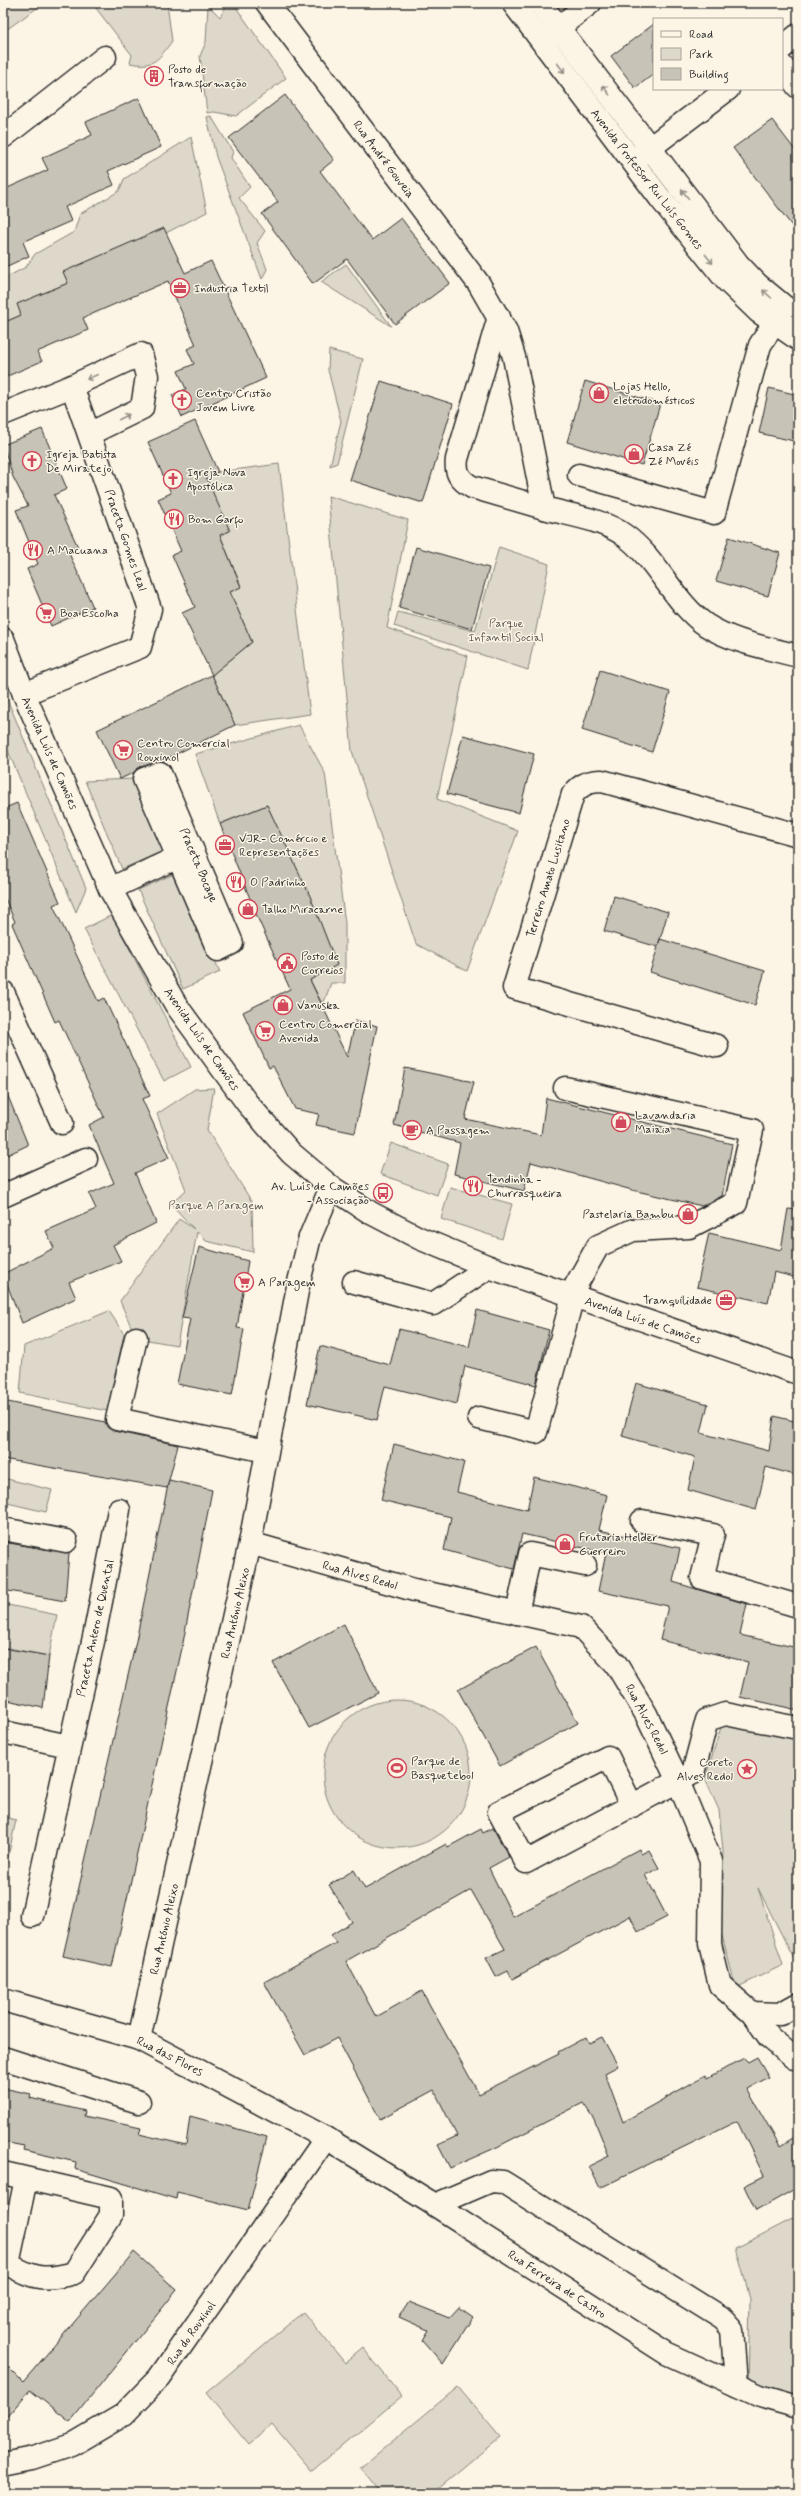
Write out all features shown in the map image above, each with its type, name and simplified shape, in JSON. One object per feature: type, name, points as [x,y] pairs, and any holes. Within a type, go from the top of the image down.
[{"type":"street","name":"Rua André Gouveia","points":[[267,3],[479,284],[506,331],[514,357],[544,508]]},
{"type":"street","name":"Avenida Professor Rui Luís Gomes","points":[[512,3],[632,161],[726,280],[759,312],[785,316]]},
{"type":"street","name":"Avenida Professor Rui Luís Gomes","points":[[540,3],[738,264],[785,316],[798,339]]},
{"type":"street","points":[[541,41],[590,3]]},
{"type":"street","points":[[783,47],[798,35]]},
{"type":"street","points":[[3,137],[105,57]]},
{"type":"street","points":[[783,67],[798,87]]},
{"type":"street","points":[[632,161],[727,90]]},
{"type":"street","points":[[579,475],[714,513],[760,345],[785,316]]},
{"type":"street","points":[[498,317],[456,469],[464,483],[472,487],[609,526],[624,535],[637,546],[706,624],[729,636],[798,656]]},
{"type":"street","points":[[3,414],[72,386],[141,354],[146,376],[142,408],[89,434]]},
{"type":"street","name":"Praceta Gomes Leal","points":[[24,694],[140,647],[150,609],[72,386]]},
{"type":"street","name":"Avenida Luís de Camões","points":[[3,639],[24,694],[110,889],[176,1005],[247,1104],[291,1152],[331,1188],[371,1213],[419,1238],[489,1267],[798,1373]]},
{"type":"street","name":"Praceta Bocage","points":[[160,773],[232,943],[218,950],[178,857],[144,779],[160,773]]},
{"type":"street","name":"Terreiro Amato Lusitano","points":[[717,1046],[514,988],[573,794],[580,786],[591,781],[602,781],[798,835]]},
{"type":"street","name":"Praceta Bocage","points":[[110,889],[178,857]]},
{"type":"street","points":[[3,992],[62,1122]]},
{"type":"street","points":[[479,1418],[536,1432],[576,1285],[598,1246],[633,1230],[689,1227],[736,1203],[752,1130],[565,1088]]},
{"type":"street","points":[[3,1196],[86,1159]]},
{"type":"street","name":"Rua António Aleixo","points":[[139,2039],[250,1544],[266,1451],[310,1237],[331,1188]]},
{"type":"street","points":[[354,1282],[433,1304],[489,1267]]},
{"type":"street","points":[[136,1338],[116,1419],[266,1451]]},
{"type":"street","name":"Praceta Antero de Quental","points":[[32,1916],[119,1510]]},
{"type":"street","points":[[642,1521],[713,1535],[702,1578],[798,1606]]},
{"type":"street","points":[[3,1529],[66,1541]]},
{"type":"street","name":"Rua Alves Redol","points":[[250,1544],[414,1590],[581,1627],[616,1664],[646,1714],[678,1781],[711,1861],[710,1944],[720,1985],[752,2013],[769,2037],[794,2058],[798,2058]]},
{"type":"street","points":[[517,1613],[530,1554],[585,1566]]},
{"type":"street","points":[[632,1806],[608,1757],[499,1812],[526,1862],[693,1774],[706,1720],[725,1714],[798,1728]]},
{"type":"street","points":[[3,1732],[69,1746]]},
{"type":"street","name":"Rua das Flores","points":[[3,2000],[139,2039],[326,2138]]},
{"type":"street","points":[[752,2013],[780,2014],[798,2004]]},
{"type":"street","points":[[3,2058],[139,2102]]},
{"type":"street","name":"Rua Ferreira de Castro","points":[[326,2138],[436,2205],[666,2353],[760,2396],[798,2407]]},
{"type":"street","name":"Rua do Rouxinol","points":[[3,2464],[33,2458],[72,2445],[122,2415],[159,2378],[326,2138]]},
{"type":"street","points":[[3,2173],[112,2198],[111,2215],[74,2273],[53,2279],[25,2274],[8,2264],[26,2179]]},
{"type":"street","points":[[436,2205],[490,2181],[503,2182],[723,2319],[732,2329],[736,2385]]},
{"type":"green space","points":[[3,3],[44,3],[3,32]]},
{"type":"green space","points":[[92,3],[147,3],[148,7],[167,4],[172,41],[155,61],[145,64],[130,63],[132,55]]},
{"type":"green space","points":[[228,3],[233,3],[286,78],[236,116],[214,112],[207,113],[200,56],[206,42],[208,5],[220,17]]},
{"type":"green space","points":[[211,116],[233,152],[231,158],[250,187],[239,198],[265,231],[257,243],[267,269],[262,279],[216,157],[207,117]]},
{"type":"green space","points":[[191,137],[207,212],[68,283],[18,304],[21,315],[3,323],[3,279],[26,267],[35,254],[74,232],[80,214],[119,191],[124,179]]},
{"type":"green space","points":[[346,264],[391,326],[321,282]]},
{"type":"green space","points":[[329,350],[363,359],[337,463],[330,466],[341,421],[328,370]]},
{"type":"green space","points":[[279,464],[310,714],[235,725],[212,675],[252,642],[230,592],[241,586],[220,535],[206,477],[218,472]]},
{"type":"green space","points":[[328,496],[408,520],[387,628],[468,656],[437,799],[518,831],[467,971],[416,944],[352,751]]},
{"type":"green space","name":"Parque Infantil Social","points":[[499,547],[549,564],[528,670],[394,626],[398,612],[475,631]]},
{"type":"green space","points":[[3,689],[86,888],[76,912],[3,739]]},
{"type":"green space","points":[[299,725],[325,773],[345,923],[345,983],[331,983],[323,1005],[310,980],[336,965],[267,805],[220,824],[195,754]]},
{"type":"green space","points":[[132,779],[163,851],[122,869],[85,781]]},
{"type":"green space","points":[[176,873],[220,972],[183,989],[138,890]]},
{"type":"green space","points":[[112,915],[191,1067],[164,1081],[84,929]]},
{"type":"green space","name":"Parque A Paragem","points":[[214,1088],[207,1130],[252,1202],[253,1252],[206,1241],[197,1232],[177,1345],[136,1338],[120,1301],[179,1219],[194,1229],[171,1204],[186,1190],[157,1114],[195,1089]]},
{"type":"green space","points":[[391,1143],[448,1164],[437,1195],[380,1174]]},
{"type":"green space","points":[[450,1187],[512,1204],[502,1239],[441,1219]]},
{"type":"green space","points":[[109,1311],[124,1334],[107,1411],[20,1393],[24,1346]]},
{"type":"green space","points":[[3,1478],[52,1490],[46,1512],[3,1502]]},
{"type":"green space","points":[[3,1604],[57,1615],[49,1656],[3,1647]]},
{"type":"green space","name":"Parque de Basquetebol","points":[[397,1700],[411,1702],[432,1709],[444,1717],[454,1727],[465,1746],[471,1774],[469,1788],[462,1809],[454,1821],[444,1831],[425,1842],[397,1848],[383,1846],[362,1839],[350,1831],[340,1821],[329,1802],[323,1774],[325,1760],[332,1739],[340,1727],[350,1717],[369,1706]]},
{"type":"green space","points":[[725,1714],[798,1728],[798,1962],[796,1963],[758,1888],[783,1965],[736,1988],[720,1928],[723,1851],[719,1810],[705,1779]]},
{"type":"green space","points":[[3,1817],[16,1820],[3,1881]]},
{"type":"green space","points":[[798,2216],[798,2401],[748,2387],[750,2298],[736,2248]]},
{"type":"green space","points":[[303,2312],[345,2363],[363,2348],[402,2396],[312,2471],[272,2424],[248,2444],[206,2393]]},
{"type":"green space","points":[[458,2387],[500,2437],[432,2493],[380,2493],[360,2468]]},
{"type":"building","points":[[653,25],[653,75],[635,88],[611,56]]},
{"type":"building","points":[[285,95],[334,160],[320,171],[372,240],[401,218],[450,283],[395,324],[347,259],[313,284],[262,214],[278,202],[229,138]]},
{"type":"building","points":[[139,98],[161,147],[108,171],[114,185],[65,207],[71,221],[23,242],[29,256],[3,268],[3,190],[48,170],[42,158],[92,135],[86,122]]},
{"type":"building","points":[[772,120],[798,154],[798,234],[733,148]]},
{"type":"building","points":[[164,228],[185,273],[211,261],[266,378],[182,417],[172,395],[186,389],[178,371],[194,364],[187,349],[196,345],[168,281],[83,318],[88,330],[37,352],[42,361],[3,378],[3,323],[21,315],[17,304],[68,283],[63,272]]},
{"type":"building","points":[[381,381],[453,404],[423,503],[350,480]]},
{"type":"building","points":[[585,381],[660,404],[642,465],[567,442]]},
{"type":"building","points":[[769,388],[798,395],[798,442],[759,433]]},
{"type":"building","points":[[195,421],[218,472],[206,477],[230,531],[220,535],[241,587],[230,592],[252,642],[212,675],[182,613],[195,607],[172,555],[181,551],[158,499],[171,493],[148,442]]},
{"type":"building","points":[[42,429],[67,489],[54,495],[78,547],[68,551],[93,607],[51,626],[27,569],[38,564],[16,510],[28,506],[13,477],[3,445]]},
{"type":"building","points":[[729,537],[780,553],[768,596],[716,581]]},
{"type":"building","points":[[416,547],[489,568],[472,629],[399,608]]},
{"type":"building","points":[[600,670],[670,692],[652,752],[582,730]]},
{"type":"building","points":[[212,675],[235,725],[162,761],[140,767],[133,773],[120,779],[97,730]]},
{"type":"building","points":[[463,735],[534,754],[519,813],[447,794]]},
{"type":"building","points":[[17,803],[60,902],[53,905],[98,1001],[104,998],[150,1096],[142,1099],[169,1158],[135,1173],[156,1223],[113,1245],[121,1261],[69,1282],[76,1298],[22,1323],[3,1274],[54,1248],[46,1231],[96,1209],[89,1194],[114,1183],[89,1125],[104,1117],[59,1020],[55,1022],[12,924],[15,922],[3,894],[3,809]]},
{"type":"building","points":[[267,805],[310,896],[337,965],[310,980],[347,1057],[356,1020],[377,1026],[355,1133],[316,1125],[319,1114],[295,1109],[273,1066],[269,1068],[243,1012],[290,989],[259,921],[220,824]]},
{"type":"building","points":[[614,896],[668,912],[660,939],[765,971],[755,1005],[650,972],[658,947],[604,931]]},
{"type":"building","points":[[405,1068],[474,1082],[465,1119],[541,1135],[546,1098],[732,1144],[722,1196],[702,1206],[632,1190],[531,1162],[524,1191],[454,1174],[460,1143],[394,1125]]},
{"type":"building","points":[[3,1084],[28,1145],[3,1157]]},
{"type":"building","points":[[788,1209],[798,1210],[798,1278],[774,1272],[768,1303],[697,1287],[709,1233],[781,1250]]},
{"type":"building","points":[[199,1247],[248,1261],[237,1328],[244,1329],[232,1395],[177,1384],[190,1319],[182,1318]]},
{"type":"building","points":[[477,1310],[549,1330],[536,1385],[465,1366],[457,1404],[385,1386],[377,1420],[307,1404],[320,1346],[390,1365],[399,1329],[469,1347]]},
{"type":"building","points":[[636,1383],[708,1404],[701,1433],[769,1451],[774,1416],[798,1422],[798,1476],[766,1467],[756,1510],[688,1490],[695,1457],[622,1436]]},
{"type":"building","points":[[3,1401],[105,1422],[108,1428],[114,1431],[178,1445],[167,1488],[3,1459]]},
{"type":"building","points":[[394,1444],[464,1462],[457,1492],[527,1510],[534,1477],[607,1495],[599,1530],[680,1548],[673,1582],[747,1604],[740,1635],[798,1648],[798,1710],[740,1697],[748,1662],[660,1640],[668,1606],[598,1591],[606,1553],[522,1534],[514,1569],[444,1550],[451,1517],[381,1500]]},
{"type":"building","points":[[169,1480],[212,1490],[182,1648],[112,1967],[63,1956],[136,1641]]},
{"type":"building","points":[[3,1542],[69,1553],[65,1601],[3,1590]]},
{"type":"building","points":[[344,1624],[378,1693],[309,1728],[273,1663]]},
{"type":"building","points":[[536,1647],[578,1723],[500,1766],[458,1690]]},
{"type":"building","points":[[3,1648],[49,1656],[43,1708],[3,1699]]},
{"type":"building","points":[[493,1828],[509,1857],[489,1868],[513,1917],[639,1849],[641,1854],[649,1850],[659,1868],[645,1875],[667,1917],[638,1932],[630,1916],[512,1979],[508,1971],[496,1977],[486,1958],[505,1949],[471,1890],[346,1961],[376,2017],[422,1991],[479,2094],[559,2054],[558,2052],[586,2037],[589,2043],[602,2037],[618,2066],[605,2073],[623,2122],[706,2075],[708,2078],[744,2058],[748,2062],[757,2057],[769,2077],[747,2089],[780,2146],[798,2135],[798,2187],[756,2211],[744,2186],[764,2176],[737,2121],[600,2188],[589,2166],[609,2156],[594,2119],[583,2103],[495,2148],[450,2168],[438,2145],[457,2136],[434,2090],[380,2119],[337,2038],[305,2055],[264,1982],[336,1943],[331,1935],[352,1922],[329,1885],[354,1870],[365,1889],[446,1844],[448,1847],[481,1829],[483,1833]]},
{"type":"building","points":[[3,2088],[31,2094],[30,2098],[85,2111],[84,2116],[141,2128],[139,2134],[186,2145],[190,2116],[267,2137],[248,2210],[177,2192],[176,2199],[75,2169],[76,2162],[23,2150],[24,2146],[3,2142]]},
{"type":"building","points":[[134,2252],[177,2290],[70,2422],[30,2390],[3,2421],[3,2362],[23,2382]]},
{"type":"building","points":[[409,2302],[449,2318],[459,2307],[473,2317],[443,2364],[422,2340],[428,2330],[399,2317]]},
{"type":"place","name":"Posto de Transformação","points":[[154,76]]},
{"type":"place","name":"Industria Textil","points":[[180,288]]},
{"type":"place","name":"Lojas Hello, eletrodomésticos","points":[[599,393]]},
{"type":"place","name":"Centro Cristão Jovem Livre","points":[[182,400]]},
{"type":"place","name":"Casa Zé Zé Movéis","points":[[634,454]]},
{"type":"place","name":"Igreja Batista De Miratejo","points":[[32,461]]},
{"type":"place","name":"Igreja Nova Apostólica","points":[[173,479]]},
{"type":"place","name":"Bom Garfo","points":[[174,519]]},
{"type":"place","name":"A Macuana","points":[[33,550]]},
{"type":"place","name":"Boa Escolha","points":[[46,613]]},
{"type":"place","name":"Centro Comercial Rouxinol","points":[[123,750]]},
{"type":"place","name":"VJR- Comércio e Representações","points":[[225,845]]},
{"type":"place","name":"O Padrinho","points":[[236,882]]},
{"type":"place","name":"Talho Miracarne","points":[[248,909]]},
{"type":"place","name":"Posto de Correios","points":[[287,963]]},
{"type":"place","name":"Vanuska","points":[[283,1005]]},
{"type":"place","name":"Centro Comercial Avenida","points":[[265,1031]]},
{"type":"place","name":"Lavandaria Maiaia","points":[[621,1122]]},
{"type":"place","name":"A Passagem","points":[[412,1130]]},
{"type":"place","name":"Tendinha - Churrasqueira","points":[[473,1186]]},
{"type":"place","name":"Av. Luís de Camões - Associação","points":[[383,1193]]},
{"type":"place","name":"Pastelaria Bambu","points":[[688,1214]]},
{"type":"place","name":"A Paragem","points":[[244,1282]]},
{"type":"place","name":"Tranquilidade","points":[[726,1300]]},
{"type":"place","name":"Frutaria Helder Guerreiro","points":[[565,1544]]},
{"type":"place","name":"Parque de Basquetebol","points":[[397,1768]]},
{"type":"place","name":"Coreto Alves Redol","points":[[747,1769]]}]
